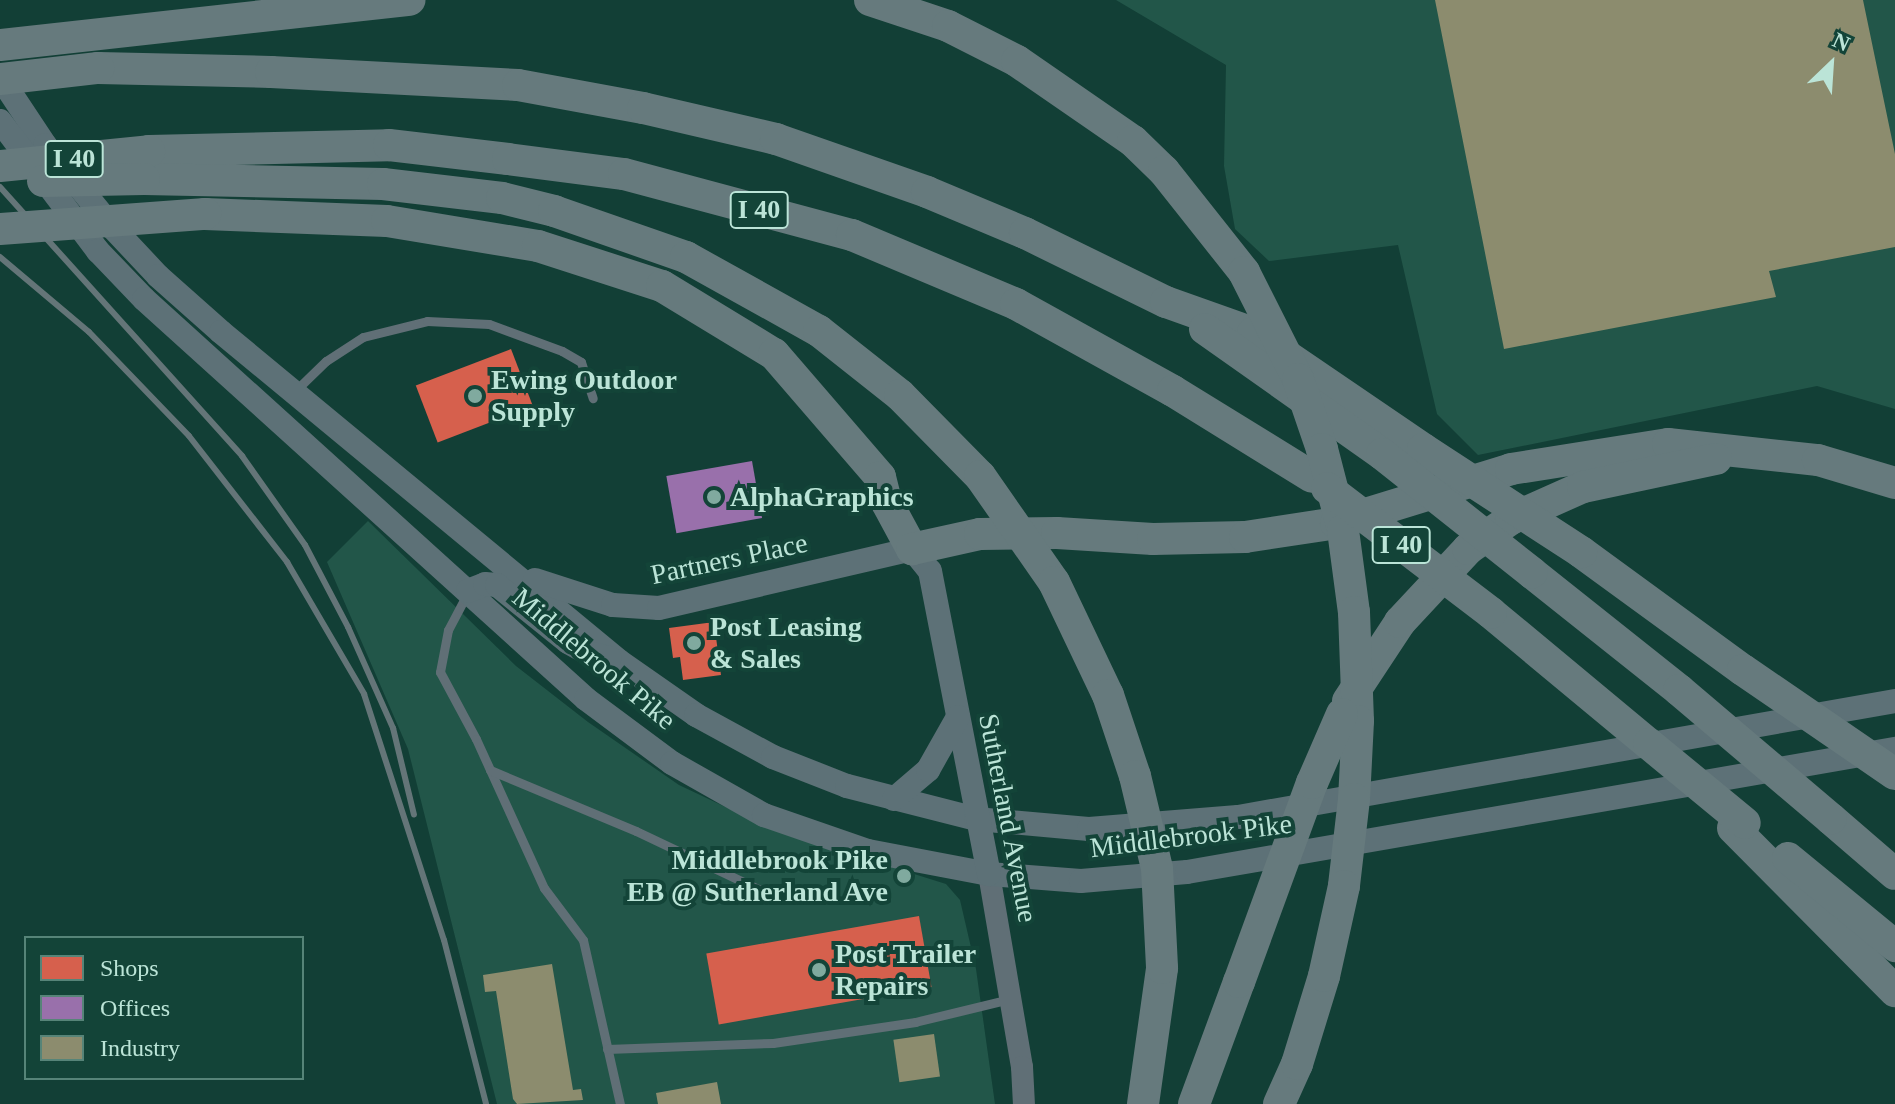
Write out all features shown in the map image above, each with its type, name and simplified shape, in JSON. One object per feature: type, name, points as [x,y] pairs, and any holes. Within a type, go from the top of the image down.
[{"type":"highway","points":[[0,45],[410,0]]},
{"type":"highway","points":[[870,0],[948,26],[1017,61],[1133,141],[1188,199],[1244,272],[1298,379],[1322,449],[1343,530],[1354,612],[1358,721],[1354,799],[1344,886],[1324,976],[1297,1064],[1279,1104]]},
{"type":"highway","name":"I 40","points":[[0,78],[98,68],[271,72],[518,85],[643,108],[776,139],[927,192],[1025,233],[1166,302],[1382,454],[1679,690],[1895,874]]},
{"type":"highway","name":"I 40","points":[[0,166],[146,165],[389,145],[624,174],[852,235],[1016,304],[1173,391],[1312,477],[1491,613],[1649,744],[1739,825]]},
{"type":"highway","points":[[0,182],[146,165],[383,184],[502,198],[554,211],[671,251],[819,331],[900,395],[980,476],[1054,582],[1108,695],[1135,776],[1157,868],[1162,968],[1143,1104]]},
{"type":"highway","points":[[0,229],[205,214],[387,221],[538,246],[662,286],[774,354],[880,477],[886,501],[912,549],[980,534],[1057,533],[1153,539],[1245,537],[1336,523],[1511,469],[1668,444],[1818,460],[1895,483]]},
{"type":"highway","points":[[1166,302],[1253,333],[1581,552],[1743,670],[1895,774]]},
{"type":"highway","points":[[1194,1104],[1306,798],[1342,714],[1400,622],[1468,549],[1511,519],[1583,487],[1746,451]]},
{"type":"highway","points":[[1739,825],[1895,946]]},
{"type":"highway","points":[[1739,825],[1895,991]]},
{"type":"main road","name":"Middlebrook Pike","points":[[0,78],[45,145],[158,276],[295,391],[619,661],[696,715],[773,757],[847,786],[976,819],[1089,829],[1238,817],[1895,701]]},
{"type":"main road","name":"Middlebrook Pike","points":[[0,121],[98,251],[144,299],[586,699],[672,763],[764,815],[868,851],[989,874],[1081,881],[1187,872],[1895,749]]},
{"type":"main road","points":[[274,416],[295,391]]},
{"type":"main road","name":"Partners Place","points":[[505,564],[571,594],[613,605],[659,608],[912,549]]},
{"type":"main road","name":"Sutherland Avenue","points":[[912,549],[930,571],[989,874]]},
{"type":"main road","points":[[468,591],[485,584],[497,585],[568,642],[588,653],[619,661]]},
{"type":"main road","points":[[894,799],[928,770],[958,717]]},
{"type":"street","name":"Sutherland Avenue","points":[[989,874],[1022,1067],[1024,1104]]},
{"type":"lane","points":[[295,391],[326,361],[363,337],[427,321],[489,324],[562,351],[581,362],[593,398]]},
{"type":"lane","points":[[505,564],[468,591],[448,630],[440,672],[490,770],[544,888],[583,940],[620,1104]]},
{"type":"lane","points":[[490,770],[636,831],[781,900]]},
{"type":"lane","points":[[607,1049],[773,1043],[915,1022],[1010,999]]},
{"type":"shaded area","points":[[1116,0],[1895,0],[1895,409],[1817,386],[1478,455],[1437,414],[1398,245],[1269,261],[1235,229],[1224,166],[1226,65]]},
{"type":"shaded area","points":[[368,521],[516,666],[588,722],[679,785],[774,830],[946,884],[960,900],[976,969],[995,1104],[497,1104],[408,749],[327,562]]},
{"type":"building: Shops","name":"Ewing Outdoor Supply","points":[[511,349],[533,406],[438,443],[416,386]]},
{"type":"building: Shops","name":"Post Leasing & Sales","points":[[714,622],[721,675],[683,680],[680,657],[673,658],[669,628]]},
{"type":"building: Shops","name":"Post Trailer Repairs","points":[[919,916],[932,987],[719,1024],[706,954]]},
{"type":"building: Offices","name":"AlphaGraphics","points":[[752,461],[762,518],[676,533],[666,476]]},
{"type":"building: Industry","points":[[1435,0],[1863,0],[1895,154],[1895,247],[1769,271],[1776,297],[1504,349]]},
{"type":"building: Industry","points":[[552,964],[573,1090],[581,1089],[583,1100],[517,1104],[513,1099],[496,991],[485,992],[483,975]]},
{"type":"building: Industry","points":[[934,1034],[940,1077],[899,1082],[893,1040]]},
{"type":"building: Industry","points":[[717,1082],[721,1104],[658,1104],[656,1093]]},
{"type":"railway","points":[[0,187],[242,456],[305,545],[348,627],[393,728],[414,815]]},
{"type":"railway","points":[[0,257],[89,332],[189,436],[287,562],[364,694],[444,940],[486,1104]]},
{"type":"place","name":"Ewing Outdoor Supply","points":[[475,396]]},
{"type":"place","name":"AlphaGraphics","points":[[714,497]]},
{"type":"place","name":"Post Leasing & Sales","points":[[694,643]]},
{"type":"place","name":"Middlebrook Pike EB @ Sutherland Ave","points":[[904,876]]},
{"type":"place","name":"Post Trailer Repairs","points":[[819,970]]}]
